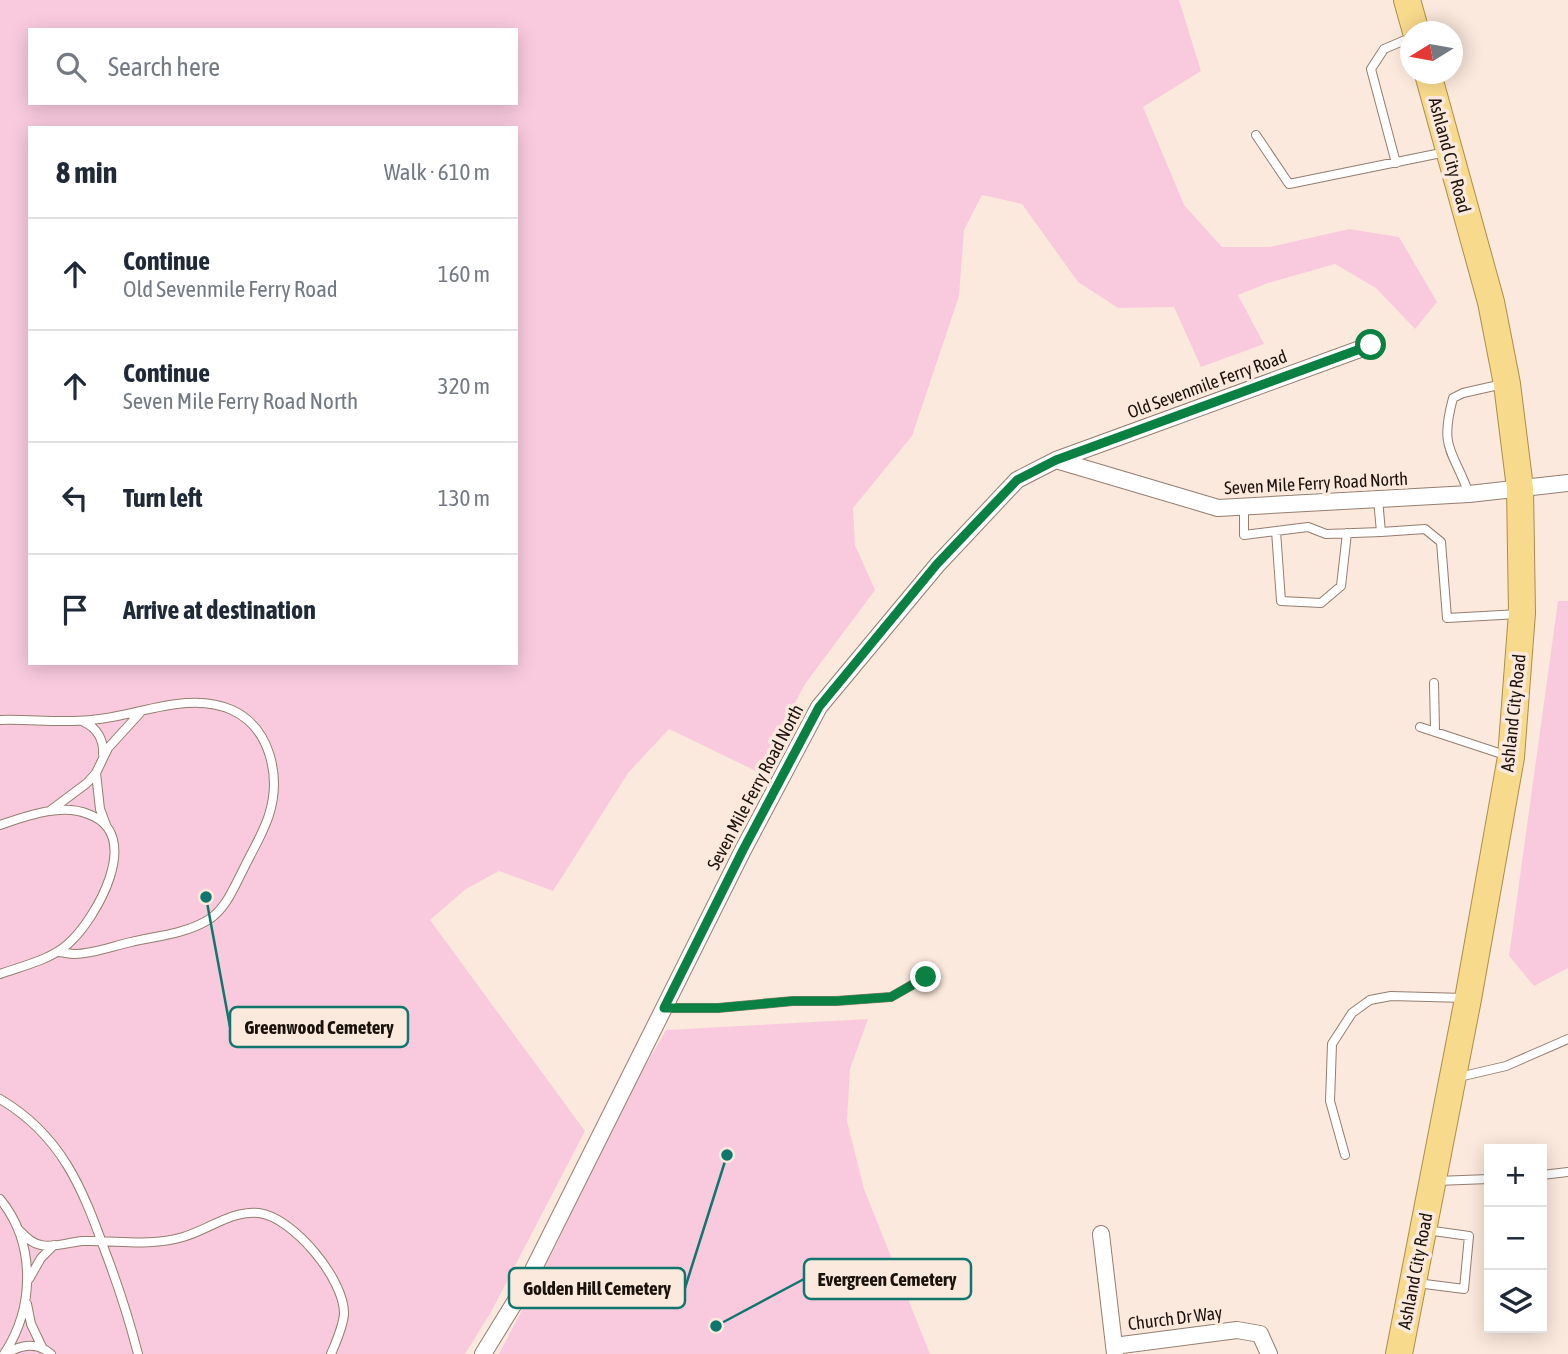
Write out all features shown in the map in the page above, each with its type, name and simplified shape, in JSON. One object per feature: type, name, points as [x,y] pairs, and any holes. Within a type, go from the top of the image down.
[{"type":"highway","points":[[1407,0],[1413,21]]},
{"type":"highway","name":"Ashland City Road","points":[[1399,1354],[1468,999],[1511,757],[1522,613],[1520,488],[1507,384],[1491,302],[1431,84]]},
{"type":"street","name":"Old Sevenmile Ferry Road","points":[[1056,460],[1371,345]]},
{"type":"street","name":"Seven Mile Ferry Road North","points":[[483,1354],[526,1284],[743,850],[819,707],[937,564],[1017,480],[1056,460],[1218,508],[1469,494],[1568,483]]},
{"type":"street","points":[[1101,1234],[1115,1350]]},
{"type":"street","name":"Church Dr Way","points":[[1115,1350],[1237,1330],[1260,1334],[1269,1354]]},
{"type":"lane","points":[[1396,163],[1371,69],[1384,49],[1400,42]]},
{"type":"lane","points":[[1256,135],[1289,184],[1449,151]]},
{"type":"lane","points":[[1469,494],[1447,440],[1445,428],[1453,398],[1463,393],[1507,384]]},
{"type":"lane","points":[[1378,499],[1381,532]]},
{"type":"lane","points":[[1244,507],[1244,535],[1308,527],[1326,534],[1425,529],[1441,542],[1447,618],[1522,613]]},
{"type":"lane","points":[[1276,531],[1280,601],[1321,603],[1341,586],[1347,533]]},
{"type":"lane","points":[[1434,683],[1435,730]]},
{"type":"lane","points":[[0,720],[82,721],[140,713],[177,704],[210,703],[231,710],[250,721],[264,740],[274,774],[274,793],[269,815],[226,904],[209,920],[186,930],[99,950],[74,954],[58,951]]},
{"type":"lane","points":[[48,812],[71,797],[96,774],[108,748],[140,713]]},
{"type":"lane","points":[[82,721],[90,725],[99,736],[103,747],[102,760]]},
{"type":"lane","points":[[1420,727],[1511,757]]},
{"type":"lane","points":[[0,974],[58,951],[81,928],[107,885],[115,861],[111,837],[100,809],[96,774]]},
{"type":"lane","points":[[0,825],[59,810],[82,812],[107,826]]},
{"type":"lane","points":[[664,1008],[718,1008],[793,1001],[891,997],[926,977]]},
{"type":"lane","points":[[1345,1155],[1331,1101],[1332,1044],[1352,1013],[1370,1000],[1391,996],[1468,999]]},
{"type":"lane","points":[[1453,1078],[1506,1066],[1568,1039]]},
{"type":"lane","points":[[0,1099],[20,1111],[41,1130],[75,1175],[118,1286],[138,1354]]},
{"type":"lane","points":[[1547,1174],[1568,1172]]},
{"type":"lane","points":[[1433,1181],[1484,1179]]},
{"type":"lane","points":[[0,1199],[19,1230],[33,1242],[48,1246],[85,1241],[147,1244],[169,1241],[247,1213],[274,1217],[314,1253],[328,1270],[341,1294],[344,1314],[331,1354]]},
{"type":"lane","points":[[5,1354],[16,1332],[26,1299],[27,1264],[19,1230]]},
{"type":"lane","points":[[1413,1282],[1464,1289],[1469,1236],[1423,1230]]},
{"type":"lane","points":[[27,1282],[41,1258],[54,1245]]},
{"type":"lane","points":[[26,1299],[42,1348]]},
{"type":"lane","points":[[5,1354],[25,1346],[42,1348],[51,1354]]},
{"type":"shaded area","points":[[0,0],[1179,0],[1201,71],[1143,107],[1184,205],[1222,247],[1270,247],[1349,229],[1399,237],[1437,302],[1415,329],[1376,288],[1335,264],[1268,283],[1238,295],[1264,344],[1201,367],[1174,307],[1118,308],[1078,282],[1022,204],[982,195],[964,230],[959,296],[912,436],[853,508],[855,545],[875,590],[805,684],[758,772],[669,729],[628,773],[553,891],[499,871],[466,889],[430,920],[585,1131],[491,1312],[465,1354],[0,1354]]},
{"type":"shaded area","points":[[1558,601],[1568,601],[1568,968],[1534,986],[1509,956]]},
{"type":"shaded area","points":[[868,1019],[850,1069],[847,1121],[864,1189],[930,1354],[499,1354],[556,1245],[621,1107],[666,1030]]},
{"type":"place","name":"Greenwood Cemetery","points":[[206,897]]},
{"type":"place","name":"Golden Hill Cemetery","points":[[727,1155]]},
{"type":"place","name":"Evergreen Cemetery","points":[[716,1326]]},
{"type":"route","points":[[926,977],[891,997],[793,1001],[718,1008],[664,1008],[743,850],[819,707],[937,564],[1017,480],[1056,460],[1371,345]]}]
